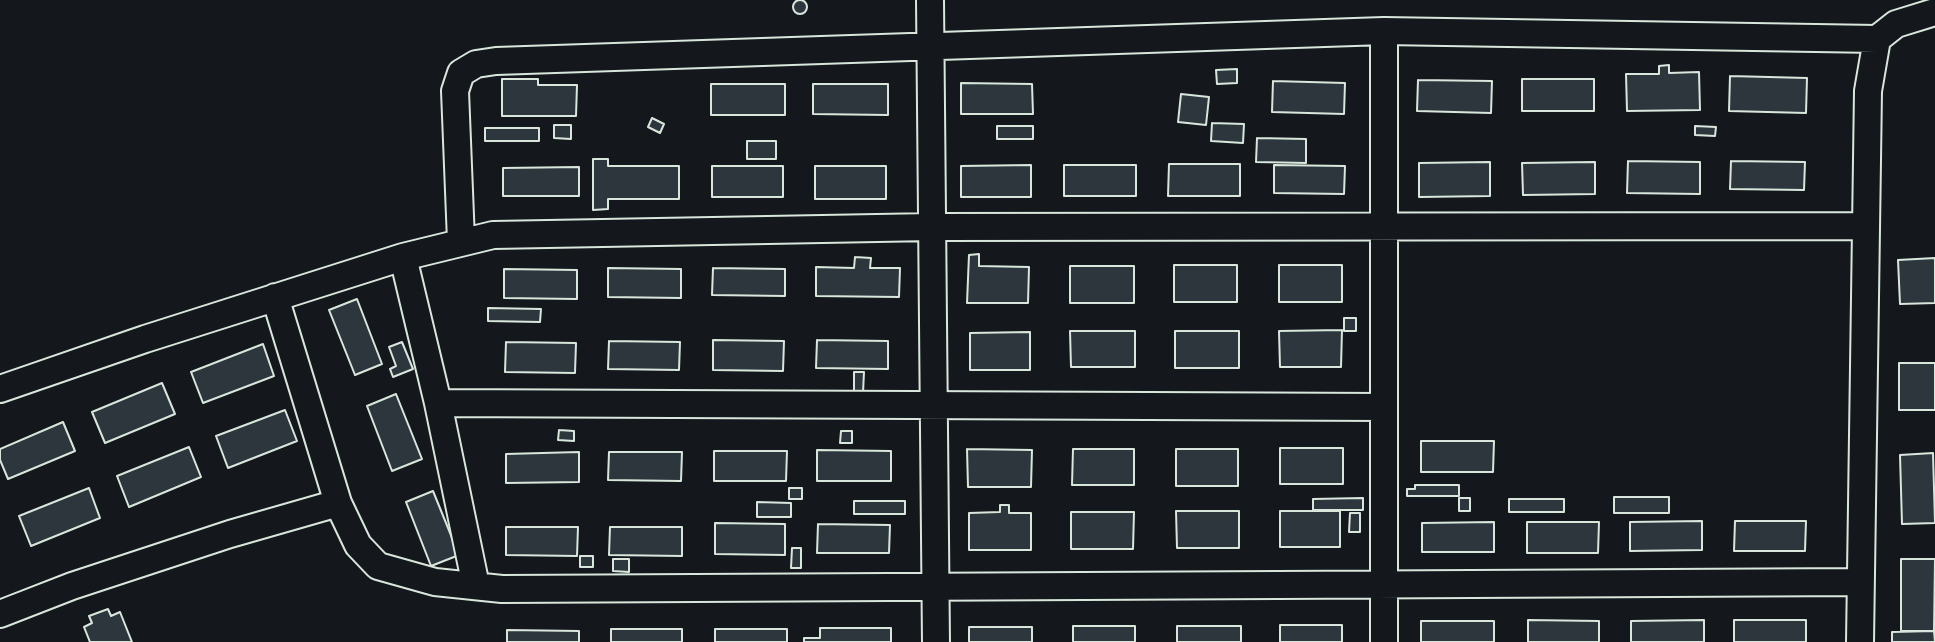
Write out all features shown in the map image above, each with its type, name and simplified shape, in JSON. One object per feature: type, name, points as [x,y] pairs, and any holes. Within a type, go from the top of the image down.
[{"type":"street","points":[[930,0],[936,642]]},
{"type":"street","points":[[461,241],[456,92],[461,73],[476,65],[545,57],[930,48],[1384,31],[1877,39],[1896,24],[1935,12]]},
{"type":"street","points":[[1384,31],[1384,642]]},
{"type":"street","points":[[1860,642],[1868,91],[1877,39]]},
{"type":"street","points":[[0,389],[403,257],[493,235],[932,227],[1866,226]]},
{"type":"street","points":[[403,257],[438,403],[476,586]]},
{"type":"street","points":[[275,298],[338,503],[358,545],[378,566],[435,582],[502,589],[1860,582]]},
{"type":"street","points":[[438,403],[1384,407]]},
{"type":"street","points":[[0,614],[72,586],[217,538],[338,503]]},
{"type":"building","points":[[800,0],[805,2],[805,12],[800,14],[795,12],[793,7],[795,2]]},
{"type":"building","points":[[1669,65],[1669,73],[1699,72],[1700,110],[1627,111],[1626,74],[1659,74],[1659,66]]},
{"type":"building","points":[[1237,69],[1237,83],[1217,84],[1216,70]]},
{"type":"building","points":[[1730,76],[1807,78],[1806,113],[1729,111]]},
{"type":"building","points":[[502,79],[538,79],[538,85],[577,85],[576,116],[502,116]]},
{"type":"building","points":[[1522,79],[1594,79],[1594,111],[1522,111]]},
{"type":"building","points":[[1418,80],[1492,81],[1491,113],[1417,111]]},
{"type":"building","points":[[1273,81],[1345,83],[1344,114],[1272,112]]},
{"type":"building","points":[[961,83],[1032,84],[1033,114],[961,114]]},
{"type":"building","points":[[711,84],[785,84],[785,115],[711,115]]},
{"type":"building","points":[[813,84],[888,84],[888,115],[813,114]]},
{"type":"building","points":[[1181,94],[1209,97],[1206,125],[1178,122]]},
{"type":"building","points":[[652,118],[664,124],[660,133],[648,127]]},
{"type":"building","points":[[1212,123],[1244,124],[1243,143],[1211,141]]},
{"type":"building","points":[[554,125],[571,125],[571,139],[554,138]]},
{"type":"building","points":[[997,126],[1033,126],[1033,139],[997,139]]},
{"type":"building","points":[[1695,126],[1716,127],[1715,136],[1695,135]]},
{"type":"building","points":[[485,128],[539,128],[539,141],[485,141]]},
{"type":"building","points":[[1257,138],[1306,139],[1306,163],[1256,162]]},
{"type":"building","points":[[747,141],[776,141],[776,159],[747,159]]},
{"type":"building","points":[[593,159],[608,159],[608,166],[679,166],[679,199],[608,199],[608,209],[593,210]]},
{"type":"building","points":[[1628,161],[1700,162],[1700,194],[1627,193]]},
{"type":"building","points":[[1731,161],[1805,162],[1804,190],[1730,189]]},
{"type":"building","points":[[1490,162],[1490,196],[1419,197],[1419,163]]},
{"type":"building","points":[[1595,162],[1595,194],[1523,195],[1522,163]]},
{"type":"building","points":[[1169,164],[1240,164],[1240,196],[1168,196]]},
{"type":"building","points":[[1031,165],[1031,197],[961,197],[961,166]]},
{"type":"building","points":[[1064,165],[1136,165],[1136,196],[1064,196]]},
{"type":"building","points":[[1274,165],[1345,166],[1344,194],[1274,193]]},
{"type":"building","points":[[712,166],[783,166],[783,197],[712,197]]},
{"type":"building","points":[[815,166],[886,166],[886,199],[815,199]]},
{"type":"building","points":[[579,167],[579,196],[503,196],[503,168]]},
{"type":"building","points":[[979,254],[979,266],[1029,267],[1028,303],[967,303],[969,255]]},
{"type":"building","points":[[855,257],[871,258],[870,268],[900,268],[899,297],[816,296],[816,267],[854,268]]},
{"type":"building","points":[[1935,258],[1935,303],[1900,304],[1898,260]]},
{"type":"building","points":[[1174,265],[1237,265],[1237,302],[1174,302]]},
{"type":"building","points":[[1279,265],[1342,265],[1342,302],[1279,302]]},
{"type":"building","points":[[1070,266],[1134,266],[1134,303],[1070,303]]},
{"type":"building","points":[[608,268],[681,269],[681,298],[608,297]]},
{"type":"building","points":[[713,268],[785,269],[785,296],[712,295]]},
{"type":"building","points":[[504,269],[577,270],[577,299],[504,298]]},
{"type":"building","points":[[357,299],[382,364],[355,375],[329,310]]},
{"type":"building","points":[[488,308],[541,309],[540,322],[488,321]]},
{"type":"building","points":[[1344,318],[1356,318],[1356,331],[1344,331]]},
{"type":"building","points":[[1342,330],[1341,367],[1280,367],[1279,331]]},
{"type":"building","points":[[1070,331],[1135,331],[1135,367],[1071,367]]},
{"type":"building","points":[[1175,331],[1239,331],[1239,368],[1175,368]]},
{"type":"building","points":[[1030,332],[1030,370],[970,370],[970,333]]},
{"type":"building","points":[[713,340],[784,341],[783,371],[713,370]]},
{"type":"building","points":[[817,340],[888,341],[888,369],[816,368]]},
{"type":"building","points":[[609,341],[680,342],[679,370],[608,369]]},
{"type":"building","points":[[402,342],[413,369],[393,377],[390,369],[396,366],[389,347]]},
{"type":"building","points":[[506,342],[576,343],[575,373],[505,372]]},
{"type":"building","points":[[263,344],[274,376],[203,403],[191,372]]},
{"type":"building","points":[[1899,363],[1935,363],[1935,410],[1899,410]]},
{"type":"building","points":[[854,372],[864,372],[863,393],[854,392]]},
{"type":"building","points":[[162,383],[175,414],[105,443],[92,412]]},
{"type":"building","points":[[396,394],[422,459],[392,471],[367,406]]},
{"type":"building","points":[[285,410],[297,441],[228,468],[216,436]]},
{"type":"building","points":[[63,422],[75,451],[8,479],[0,460],[0,449]]},
{"type":"building","points":[[559,430],[574,431],[574,441],[558,440]]},
{"type":"building","points":[[841,431],[852,431],[852,443],[840,443]]},
{"type":"building","points":[[1421,441],[1494,441],[1493,472],[1421,472]]},
{"type":"building","points":[[189,447],[201,477],[129,507],[117,476]]},
{"type":"building","points":[[1280,448],[1343,448],[1343,484],[1280,484]]},
{"type":"building","points":[[967,449],[1032,450],[1031,487],[968,487]]},
{"type":"building","points":[[1073,449],[1134,449],[1134,485],[1072,485]]},
{"type":"building","points":[[1176,449],[1238,449],[1238,486],[1176,486]]},
{"type":"building","points":[[817,450],[891,451],[891,481],[817,481]]},
{"type":"building","points":[[714,451],[787,451],[786,481],[714,481]]},
{"type":"building","points":[[579,452],[579,482],[506,483],[506,454]]},
{"type":"building","points":[[609,452],[682,452],[681,481],[608,480]]},
{"type":"building","points":[[1933,453],[1935,523],[1902,524],[1900,455]]},
{"type":"building","points":[[1415,485],[1459,485],[1459,496],[1407,496],[1407,489],[1415,489]]},
{"type":"building","points":[[89,488],[100,518],[31,546],[19,516]]},
{"type":"building","points":[[789,488],[802,488],[802,499],[789,499]]},
{"type":"building","points":[[433,491],[459,555],[431,566],[406,502]]},
{"type":"building","points":[[1614,497],[1669,497],[1669,513],[1614,513]]},
{"type":"building","points":[[1363,498],[1363,510],[1313,510],[1313,499]]},
{"type":"building","points":[[1459,498],[1470,498],[1470,511],[1459,511]]},
{"type":"building","points":[[1509,499],[1564,499],[1564,512],[1509,512]]},
{"type":"building","points":[[854,501],[905,501],[905,514],[854,514]]},
{"type":"building","points":[[757,502],[791,503],[791,517],[757,517]]},
{"type":"building","points":[[1000,505],[1009,505],[1009,513],[1031,513],[1031,550],[969,550],[969,513],[1000,512]]},
{"type":"building","points":[[1176,511],[1239,511],[1239,548],[1177,548]]},
{"type":"building","points":[[1280,511],[1340,511],[1340,547],[1280,547]]},
{"type":"building","points":[[1071,512],[1134,512],[1133,549],[1071,549]]},
{"type":"building","points":[[1350,513],[1360,513],[1360,532],[1349,532]]},
{"type":"building","points":[[1702,521],[1702,550],[1630,551],[1630,522]]},
{"type":"building","points":[[1735,521],[1806,521],[1805,551],[1734,551]]},
{"type":"building","points":[[1494,522],[1494,552],[1422,552],[1422,523]]},
{"type":"building","points":[[1527,522],[1599,522],[1598,553],[1527,553]]},
{"type":"building","points":[[715,523],[785,524],[785,555],[715,554]]},
{"type":"building","points":[[818,524],[890,525],[889,553],[817,553]]},
{"type":"building","points":[[506,527],[578,527],[577,556],[506,555]]},
{"type":"building","points":[[610,527],[682,527],[682,556],[609,555]]},
{"type":"building","points":[[792,548],[801,548],[801,568],[791,568]]},
{"type":"building","points":[[580,556],[593,556],[593,567],[580,567]]},
{"type":"building","points":[[613,559],[629,559],[629,572],[613,571]]},
{"type":"building","points":[[1901,559],[1935,559],[1934,631],[1901,631]]},
{"type":"building","points":[[108,609],[111,616],[120,612],[132,642],[90,642],[84,627],[92,623],[89,616]]},
{"type":"building","points":[[1528,620],[1599,621],[1599,642],[1528,642]]},
{"type":"building","points":[[1704,620],[1704,642],[1631,642],[1631,621]]},
{"type":"building","points":[[1734,620],[1806,620],[1806,642],[1734,642]]},
{"type":"building","points":[[1421,621],[1494,621],[1494,642],[1421,642]]},
{"type":"building","points":[[1280,625],[1342,625],[1342,642],[1280,642]]},
{"type":"building","points":[[1073,626],[1135,626],[1135,642],[1073,642]]},
{"type":"building","points":[[1177,626],[1241,626],[1241,642],[1177,642]]},
{"type":"building","points":[[969,627],[1032,627],[1032,642],[969,642]]},
{"type":"building","points":[[820,628],[891,628],[891,642],[804,642],[804,638],[820,638]]},
{"type":"building","points":[[611,629],[682,629],[682,642],[611,642]]},
{"type":"building","points":[[715,629],[787,629],[787,642],[715,642]]},
{"type":"building","points":[[507,630],[579,631],[579,642],[507,642]]},
{"type":"building","points":[[1934,631],[1935,642],[1892,642],[1892,632]]}]
